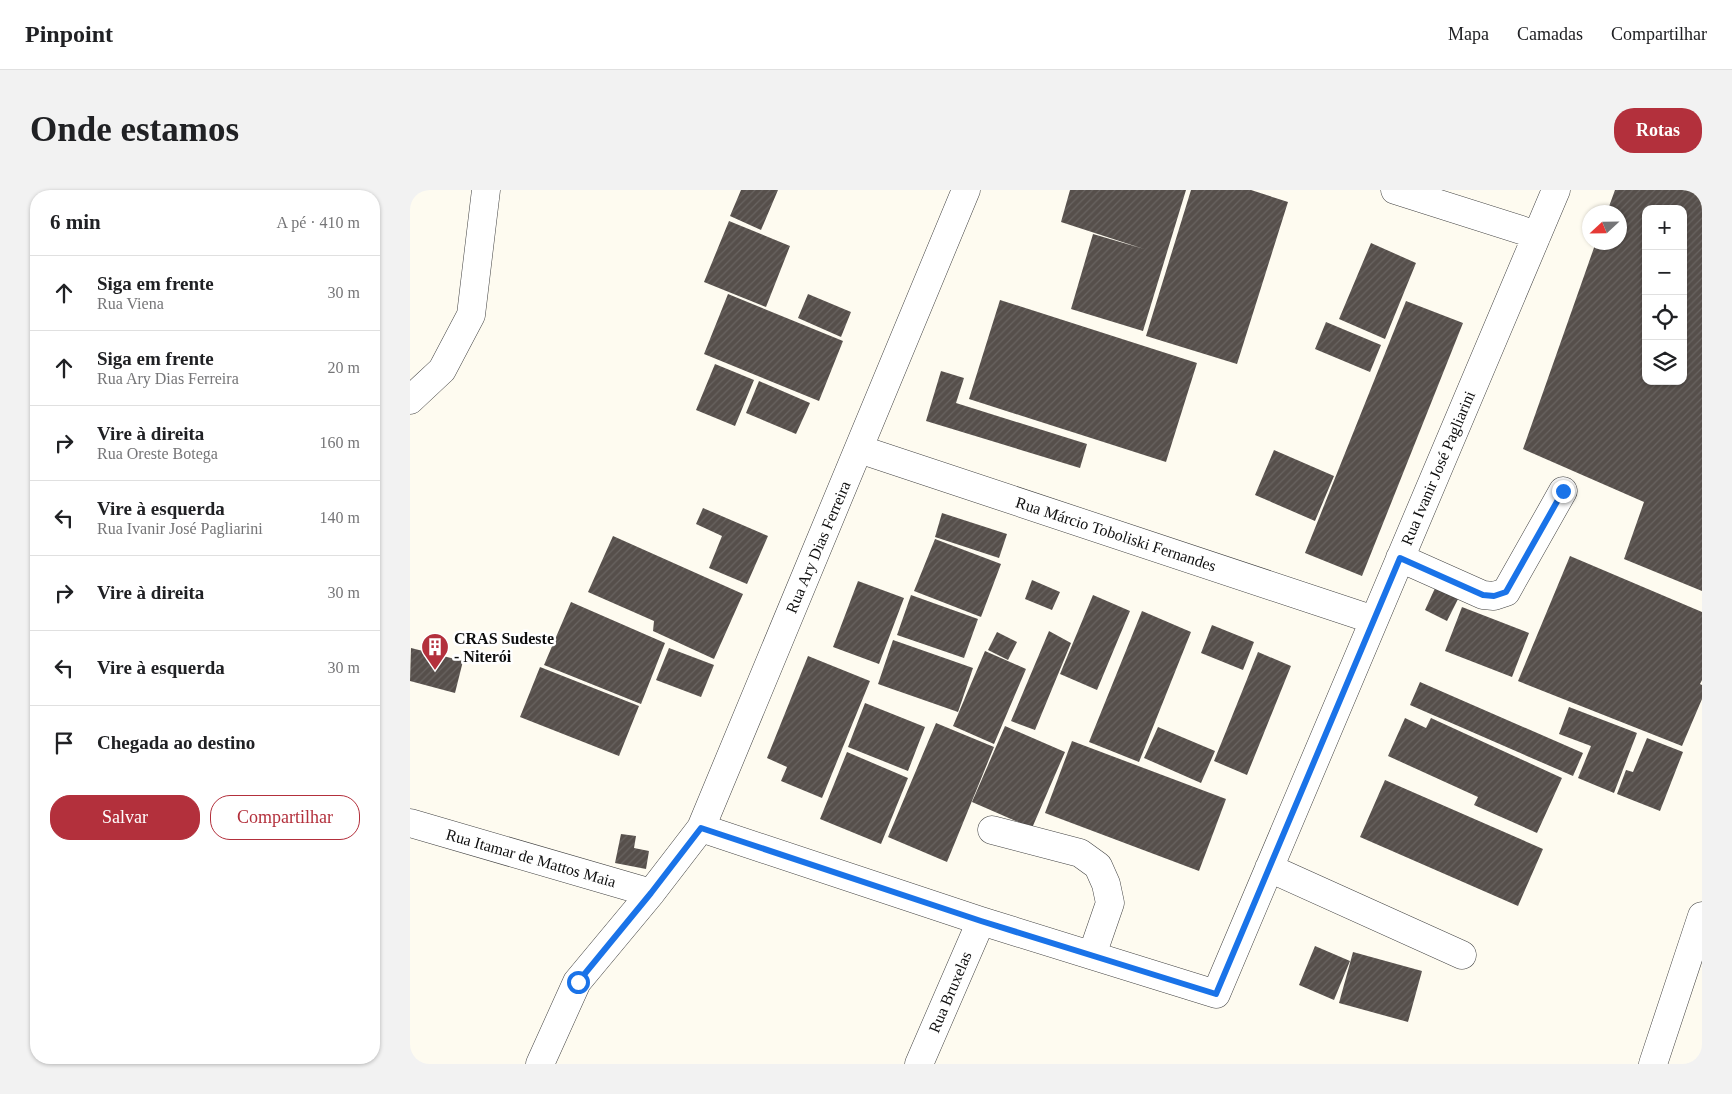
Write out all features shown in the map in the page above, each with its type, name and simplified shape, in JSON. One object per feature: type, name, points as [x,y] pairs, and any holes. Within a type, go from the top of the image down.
[{"type":"street","points":[[410,400],[442,370],[471,315],[486,190]]},
{"type":"street","name":"Rua Ary Dias Ferreira","points":[[540,1064],[578,982],[701,828],[966,190]]},
{"type":"street","points":[[1395,190],[1537,235]]},
{"type":"street","name":"Rua Ivanir José Pagliarini","points":[[1092,955],[1216,994],[1556,190]]},
{"type":"street","name":"Rua Márcio Toboliski Fernandes","points":[[858,449],[1374,620]]},
{"type":"street","points":[[1400,558],[1483,595],[1494,596],[1506,592],[1563,491]]},
{"type":"street","name":"Rua Itamar de Mattos Maia","points":[[410,823],[651,893]]},
{"type":"street","points":[[701,828],[981,921],[1092,955],[1110,903],[1106,884],[1098,866],[1080,853],[992,830]]},
{"type":"street","points":[[1270,868],[1462,955]]},
{"type":"street","points":[[1654,1064],[1702,916]]},
{"type":"street","name":"Rua Bruxelas","points":[[919,1064],[981,921]]},
{"type":"building","points":[[741,190],[778,190],[761,230],[730,216]]},
{"type":"building","points":[[1070,190],[1186,190],[1143,331],[1071,309],[1093,234],[1144,249],[1061,222]]},
{"type":"building","points":[[1191,190],[1251,190],[1288,202],[1237,364],[1146,336]]},
{"type":"building","points":[[1615,190],[1702,190],[1702,591],[1624,559],[1644,502],[1523,449],[1593,250],[1627,250],[1627,205],[1610,205]]},
{"type":"building","points":[[729,221],[790,246],[766,307],[704,282]]},
{"type":"building","points":[[1371,243],[1416,263],[1385,339],[1339,319]]},
{"type":"building","points":[[728,294],[843,341],[819,401],[704,354]]},
{"type":"building","points":[[808,294],[851,312],[841,337],[798,318]]},
{"type":"building","points":[[1000,300],[1197,363],[1166,462],[969,399]]},
{"type":"building","points":[[1406,301],[1463,323],[1362,576],[1305,553]]},
{"type":"building","points":[[1326,322],[1381,345],[1370,372],[1315,349]]},
{"type":"building","points":[[715,364],[754,380],[735,426],[696,410]]},
{"type":"building","points":[[941,371],[964,378],[956,403],[1087,444],[1080,468],[926,421]]},
{"type":"building","points":[[759,381],[810,403],[796,434],[746,413]]},
{"type":"building","points":[[1274,450],[1334,476],[1315,521],[1255,495]]},
{"type":"building","points":[[703,508],[768,536],[747,584],[709,568],[722,536],[696,524]]},
{"type":"building","points":[[942,513],[1007,534],[999,558],[935,537]]},
{"type":"building","points":[[613,536],[743,594],[714,659],[653,631],[654,621],[588,592]]},
{"type":"building","points":[[935,539],[1001,564],[981,617],[914,591]]},
{"type":"building","points":[[1570,556],[1702,612],[1702,680],[1700,684],[1702,685],[1702,699],[1682,746],[1518,681]]},
{"type":"building","points":[[1032,580],[1060,592],[1052,610],[1025,599]]},
{"type":"building","points":[[858,581],[904,598],[879,664],[833,647]]},
{"type":"building","points":[[1436,586],[1459,597],[1447,621],[1425,610]]},
{"type":"building","points":[[911,595],[978,619],[964,658],[897,635]]},
{"type":"building","points":[[1093,595],[1130,611],[1097,690],[1060,674]]},
{"type":"building","points":[[571,602],[665,643],[641,704],[544,665]]},
{"type":"building","points":[[1462,607],[1529,633],[1512,677],[1445,651]]},
{"type":"building","points":[[1142,611],[1191,632],[1139,762],[1089,742]]},
{"type":"building","points":[[1212,625],[1254,642],[1243,670],[1201,653]]},
{"type":"building","points":[[1049,631],[1071,643],[1035,730],[1011,721]]},
{"type":"building","points":[[997,632],[1017,642],[1008,660],[988,650]]},
{"type":"building","points":[[893,640],[973,668],[958,712],[878,684]]},
{"type":"building","name":"CRAS Sudeste - Niterói","points":[[411,648],[463,661],[455,693],[410,681]]},
{"type":"building","points":[[669,648],[714,665],[701,697],[656,680]]},
{"type":"building","points":[[985,651],[1026,669],[994,744],[953,726]]},
{"type":"building","points":[[1258,652],[1291,666],[1247,775],[1214,761]]},
{"type":"building","points":[[808,656],[870,681],[822,798],[781,781],[787,767],[767,758]]},
{"type":"building","points":[[540,667],[639,706],[619,756],[520,717]]},
{"type":"building","points":[[1420,682],[1583,753],[1573,776],[1410,705]]},
{"type":"building","points":[[865,703],[925,727],[908,771],[848,747]]},
{"type":"building","points":[[1569,707],[1637,733],[1614,793],[1578,778],[1591,746],[1559,734]]},
{"type":"building","points":[[1405,718],[1426,728],[1431,718],[1562,778],[1537,833],[1474,805],[1478,797],[1388,756]]},
{"type":"building","points":[[936,723],[994,747],[947,862],[888,837]]},
{"type":"building","points":[[1005,726],[1065,752],[1032,828],[972,802]]},
{"type":"building","points":[[1158,727],[1215,751],[1201,783],[1144,758]]},
{"type":"building","points":[[1647,738],[1683,752],[1660,811],[1617,794],[1626,770],[1633,772]]},
{"type":"building","points":[[1072,741],[1226,799],[1199,871],[1045,813]]},
{"type":"building","points":[[847,752],[908,778],[881,844],[820,819]]},
{"type":"building","points":[[1385,780],[1543,849],[1518,906],[1360,837]]},
{"type":"building","points":[[621,834],[636,836],[634,848],[649,851],[646,869],[615,863]]},
{"type":"building","points":[[1315,946],[1350,961],[1334,1000],[1299,985]]},
{"type":"building","points":[[1353,952],[1422,971],[1408,1022],[1339,1003]]},
{"type":"place","name":"CRAS Sudeste - Niterói","points":[[435,671]]},
{"type":"route","points":[[578,982],[701,828],[981,921],[1216,994],[1400,558],[1483,595],[1494,596],[1506,592],[1563,491]]}]
